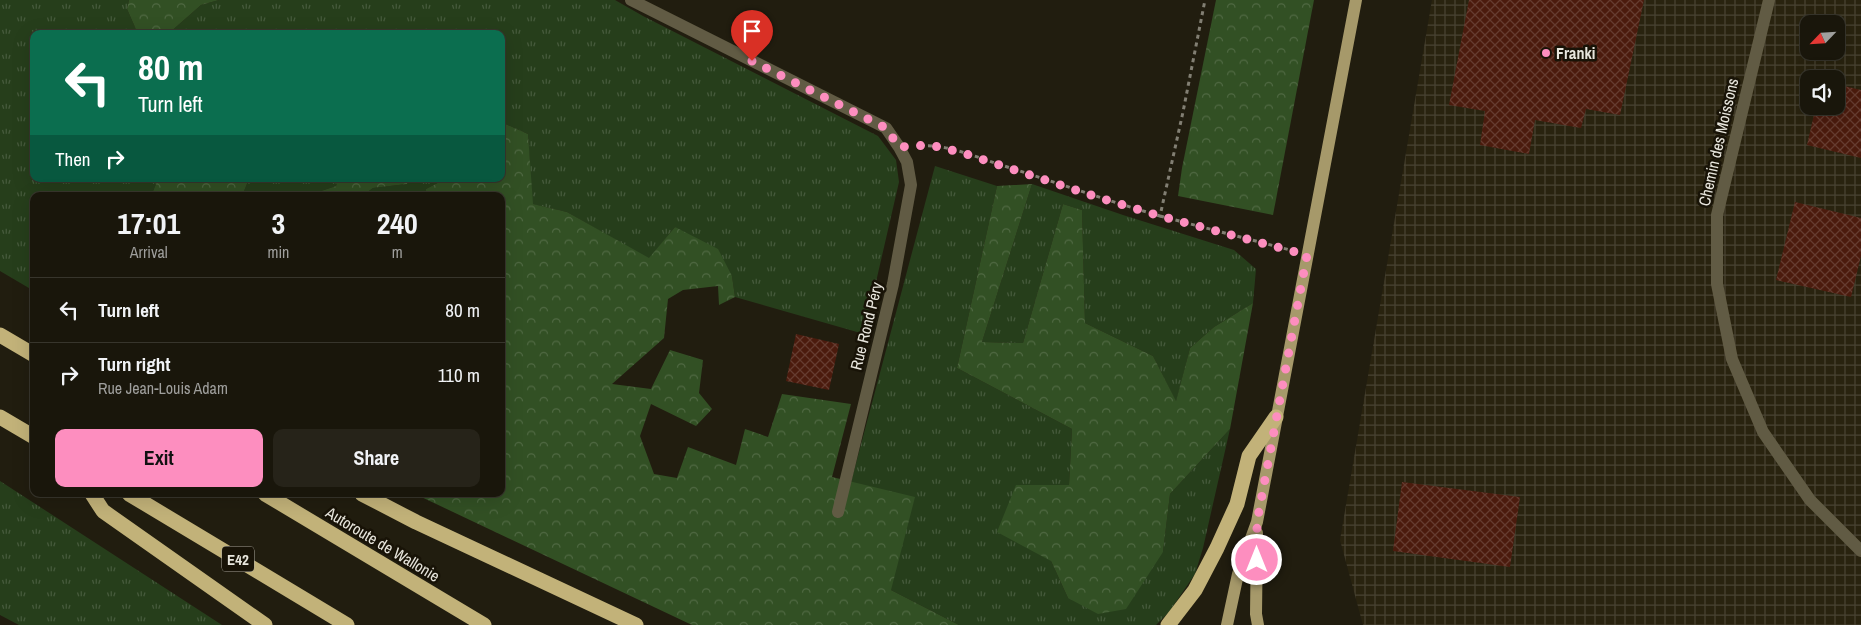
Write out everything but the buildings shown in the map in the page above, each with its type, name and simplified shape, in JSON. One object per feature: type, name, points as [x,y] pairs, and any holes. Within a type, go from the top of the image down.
[{"type":"highway","points":[[0,334],[30,353]]},
{"type":"highway","points":[[0,416],[30,435]]},
{"type":"highway","points":[[1168,625],[1195,590],[1217,548],[1237,504],[1250,456],[1276,417]]},
{"type":"highway","points":[[94,497],[103,511],[265,625]]},
{"type":"highway","name":"E42","points":[[134,497],[348,625]]},
{"type":"highway","name":"Autoroute de Wallonie","points":[[270,497],[484,625]]},
{"type":"highway","points":[[368,497],[416,522],[636,625]]},
{"type":"main road","points":[[1258,625],[1256,614],[1257,522],[1356,0]]},
{"type":"main road","points":[[1227,625],[1238,574],[1257,522]]},
{"type":"street","name":"Rue Rond Péry","points":[[631,0],[886,128],[907,162],[911,184],[893,284],[838,512]]},
{"type":"street","name":"Chemin des Moissons","points":[[1769,0],[1717,215],[1717,284],[1732,359],[1763,432],[1810,500],[1861,551]]},
{"type":"path","points":[[1160,216],[1205,0]]},
{"type":"path","points":[[899,147],[930,145],[960,152],[1160,216],[1307,255]]},
{"type":"shaded area","points":[[1432,0],[1861,0],[1861,625],[1363,625],[1340,540]]},
{"type":"green space","points":[[0,0],[129,0],[127,9],[136,30],[30,30],[30,182],[157,182],[153,192],[30,192],[30,289],[0,271]]},
{"type":"green space","points":[[129,0],[219,0],[201,5],[173,30],[136,30],[127,9]]},
{"type":"green space","points":[[219,0],[615,0],[878,136],[896,160],[899,182],[864,334],[735,297],[732,276],[675,227],[649,259],[567,212],[532,204],[528,134],[505,124],[505,30],[173,30],[201,5]]},
{"type":"green space","points":[[1216,0],[1314,0],[1273,215],[1178,196]]},
{"type":"green space","points":[[505,124],[528,134],[533,204],[567,212],[649,258],[675,227],[718,249],[732,276],[735,297],[719,305],[718,286],[683,290],[668,299],[664,338],[612,384],[651,389],[670,350],[703,360],[699,393],[712,409],[696,426],[651,404],[640,436],[654,474],[677,478],[688,447],[736,465],[745,429],[768,437],[782,394],[851,404],[832,477],[915,497],[891,590],[959,625],[692,625],[421,497],[505,497],[505,192],[426,192],[426,189],[439,182],[505,182]]},
{"type":"green space","points":[[935,166],[997,186],[957,368],[1072,429],[1069,485],[1016,485],[1068,598],[1163,552],[1170,494],[1230,429],[1203,548],[1195,574],[1169,612],[1156,625],[959,625],[891,590],[851,482]]},
{"type":"green space","points":[[157,182],[248,182],[244,192],[153,192]]},
{"type":"green space","points":[[248,182],[337,182],[336,186],[318,192],[244,192]]},
{"type":"green space","points":[[337,182],[408,182],[407,184],[373,188],[368,192],[318,192],[336,186]]},
{"type":"green space","points":[[408,182],[439,182],[426,189],[426,192],[368,192],[373,188],[407,184]]},
{"type":"green space","points":[[1032,184],[1234,250],[1256,269],[1253,303],[1214,327],[1190,348],[1176,402],[1153,356],[1085,323],[1082,210],[1063,204],[1023,343],[982,342]]},
{"type":"green space","points":[[1032,184],[982,342],[1023,343],[1063,204],[1082,210],[1085,323],[1153,356],[1176,401],[1190,348],[1214,327],[1253,303],[1230,429],[1170,494],[1163,552],[1126,609],[1098,614],[1068,598],[1051,561],[997,532],[1016,485],[1069,485],[1072,429],[957,368],[997,186]]},
{"type":"green space","points":[[0,481],[222,625],[19,625],[0,615]]},
{"type":"place","name":"Franki","points":[[1546,53]]},
{"type":"route","points":[[752,61],[886,128],[899,147],[930,145],[960,152],[1160,216],[1307,255],[1257,522],[1257,560]]}]
